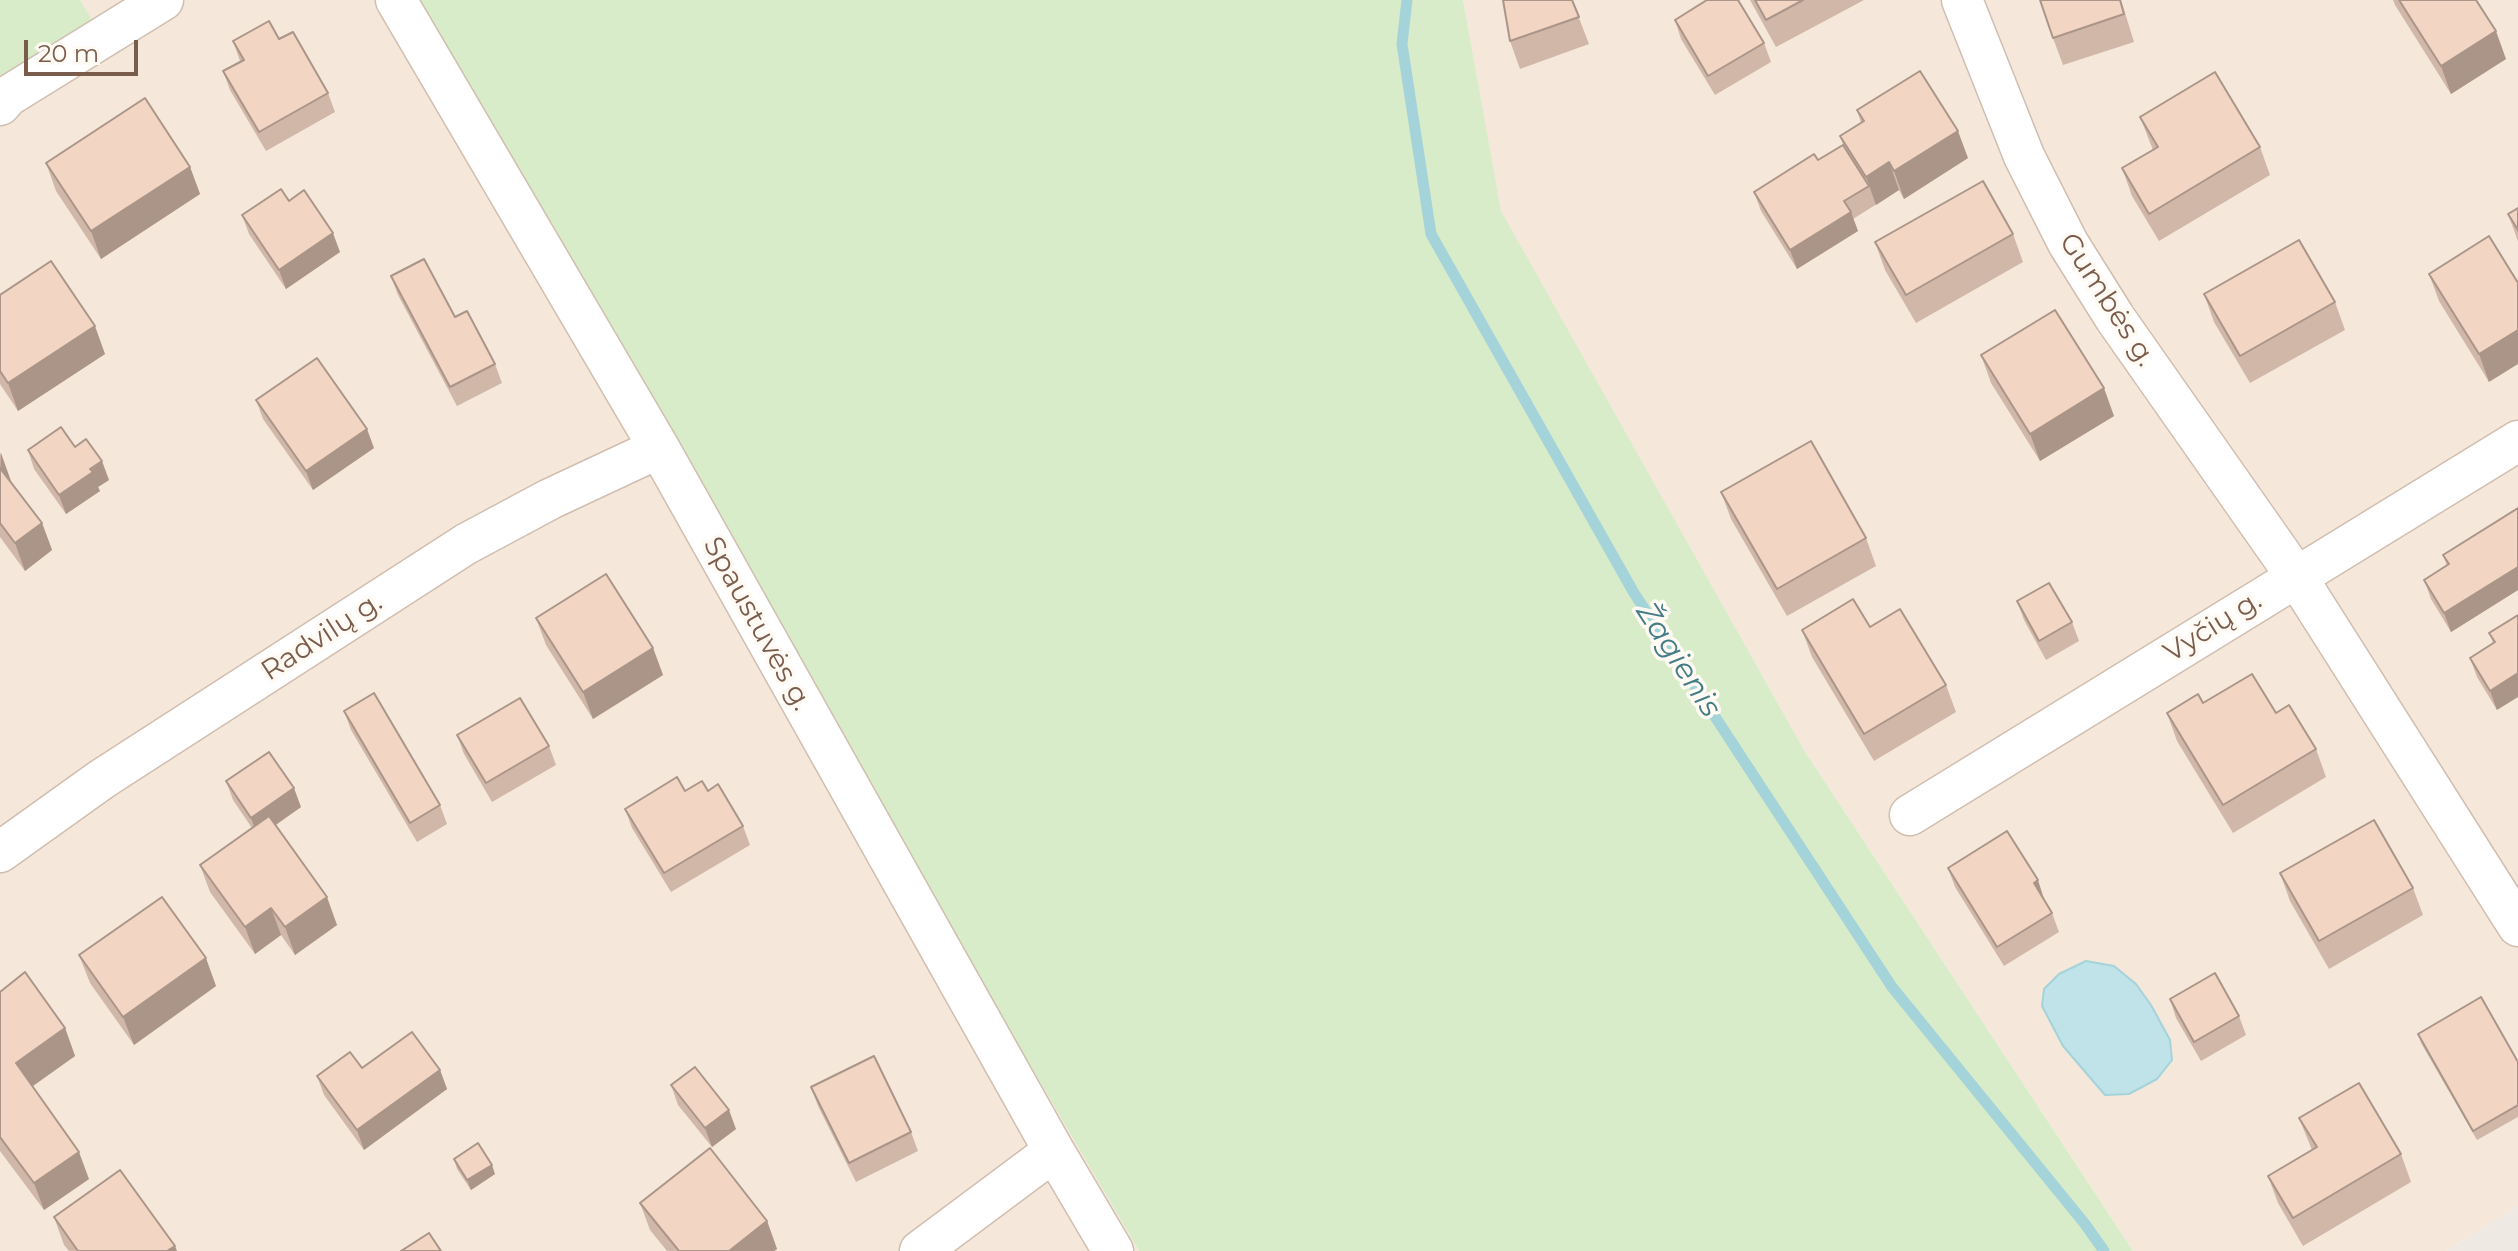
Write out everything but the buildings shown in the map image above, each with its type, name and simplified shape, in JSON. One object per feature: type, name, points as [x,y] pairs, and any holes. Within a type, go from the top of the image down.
[{"type":"street","points":[[0,105],[8,96],[163,0]]},
{"type":"street","name":"Spaustuvės g.","points":[[396,0],[659,448],[1113,1251]]},
{"type":"street","name":"Gumbės g.","points":[[1962,0],[2024,156],[2068,243],[2115,318],[2296,576],[2518,926]]},
{"type":"street","name":"Vyčių g.","points":[[1910,815],[2518,441]]},
{"type":"street","name":"Radvilų g.","points":[[0,852],[102,779],[466,544],[550,499],[659,448]]},
{"type":"street","points":[[920,1251],[1054,1151]]},
{"type":"shaded area","points":[[80,0],[406,0],[1139,1251],[0,1251],[0,88],[93,23]]},
{"type":"shaded area","points":[[1463,0],[2518,0],[2518,1206],[2446,1251],[2133,1251],[1804,750],[1500,211]]},
{"type":"shaded area","points":[[2518,1206],[2518,1251],[2446,1251]]},
{"type":"green space","points":[[0,0],[80,0],[94,23],[0,88]]},
{"type":"green space","points":[[406,0],[1463,0],[1501,211],[1804,750],[2133,1251],[1139,1251]]},
{"type":"water","points":[[2086,961],[2114,966],[2136,984],[2170,1040],[2172,1060],[2157,1079],[2129,1094],[2105,1095],[2063,1046],[2042,1006],[2044,989],[2059,974]]},
{"type":"waterway","name":"Žagienis","points":[[1407,0],[1402,44],[1431,234],[1634,593],[1892,987],[2104,1251]]}]
